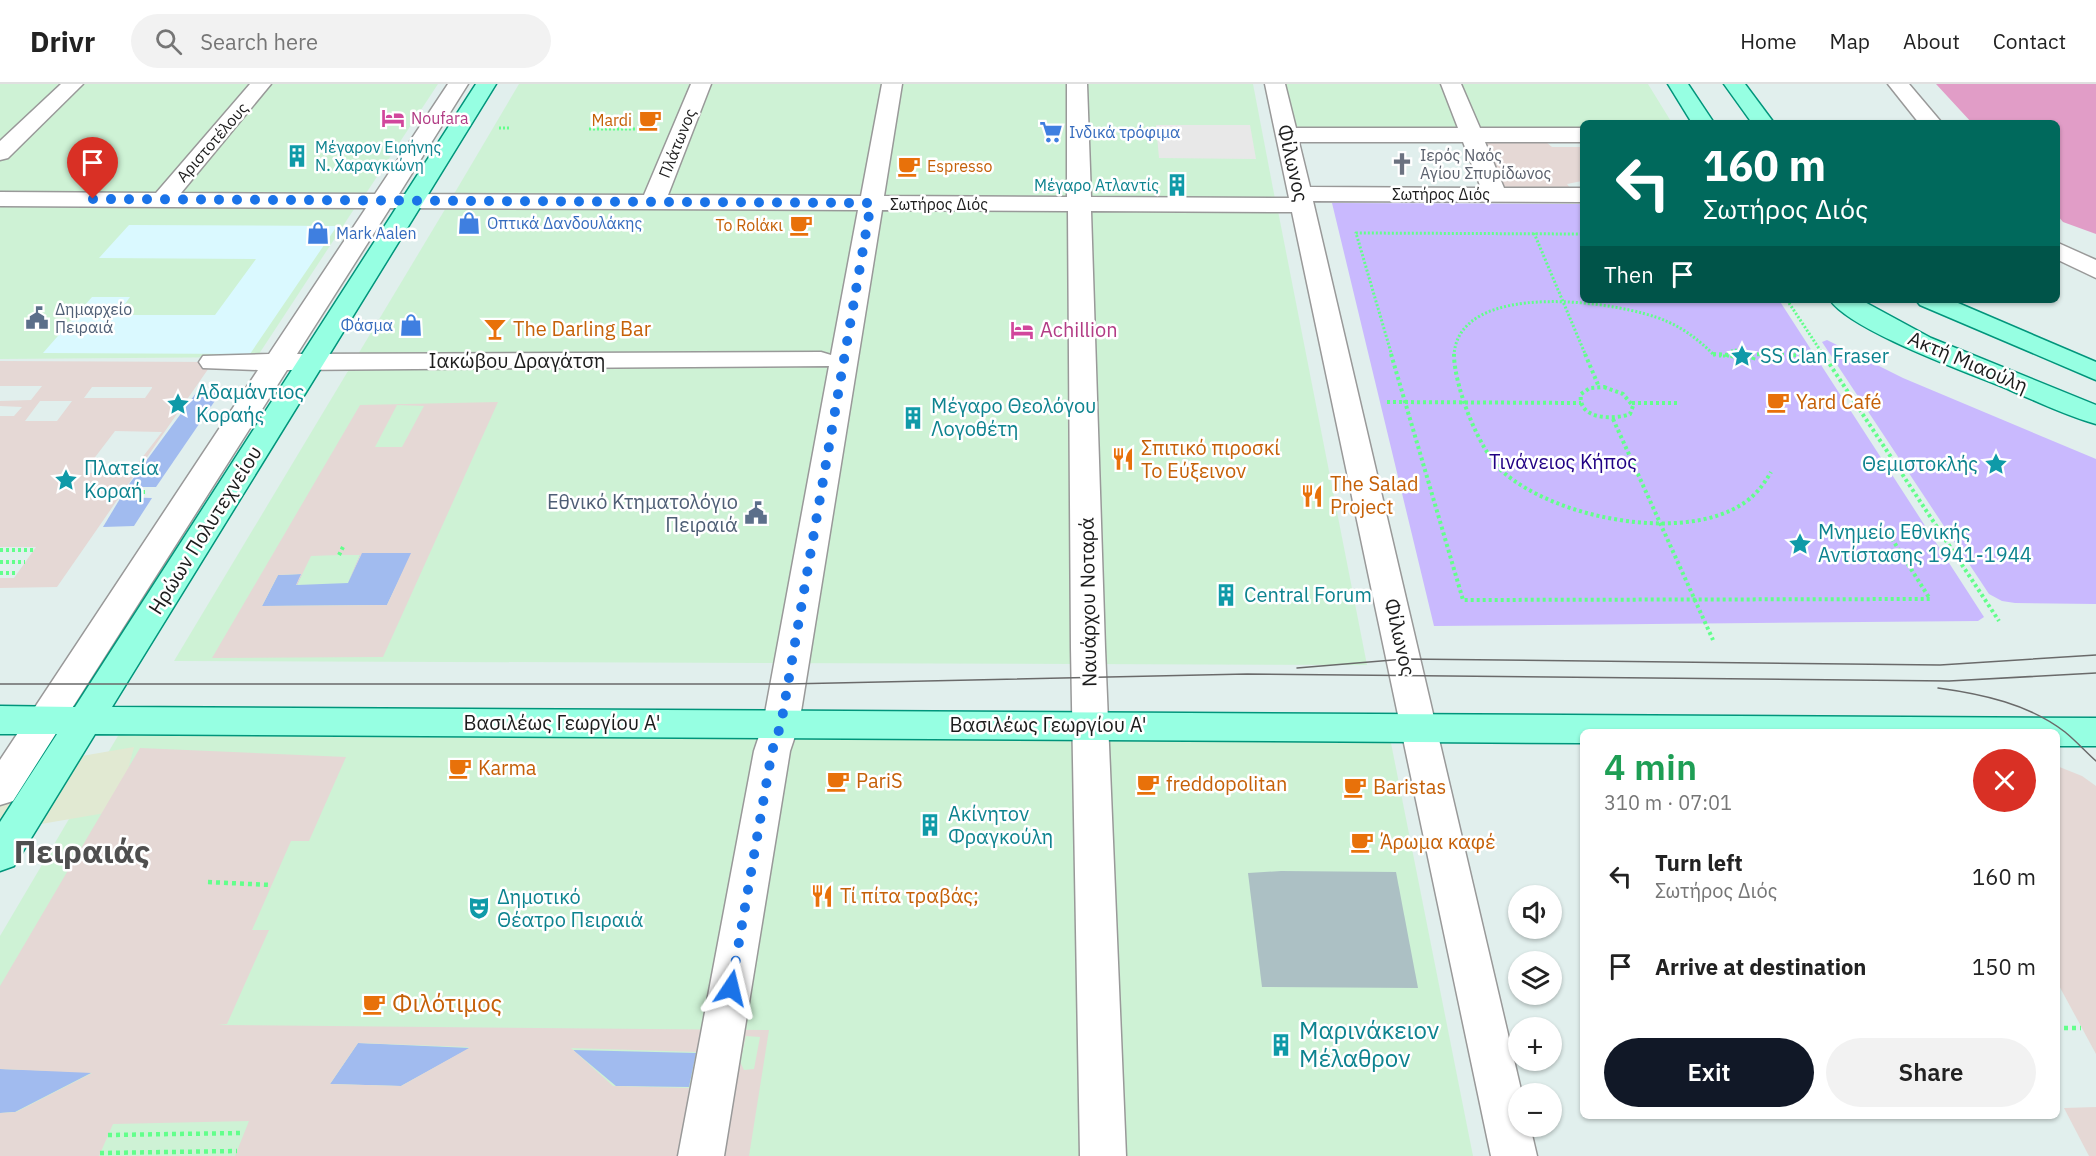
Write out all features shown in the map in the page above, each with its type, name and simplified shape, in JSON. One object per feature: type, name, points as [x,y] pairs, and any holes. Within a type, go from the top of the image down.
[{"type":"main road","name":"Ηρώων Πολυτεχνείου","points":[[0,855],[486,84]]},
{"type":"main road","points":[[1678,84],[1701,120]]},
{"type":"main road","points":[[1734,84],[1761,120]]},
{"type":"main road","name":"Ακτή Μιαούλη","points":[[1848,303],[1874,320],[1922,344],[2096,415]]},
{"type":"main road","name":"Ακτή Μιαούλη","points":[[1935,303],[1958,315],[2096,372]]},
{"type":"main road","name":"Βασιλέως Γεωργίου Α'","points":[[0,720],[1690,729]]},
{"type":"main road","name":"Βασιλέως Γεωργίου Α'","points":[[2060,732],[2096,732]]},
{"type":"street","points":[[0,153],[73,84]]},
{"type":"street","name":"Αριστοτέλους","points":[[162,200],[261,84]]},
{"type":"street","name":"Ηρώων Πολυτεχνείου","points":[[0,790],[458,84]]},
{"type":"street","name":"Πλάτωνος","points":[[653,202],[701,84]]},
{"type":"street","points":[[701,1156],[772,751],[781,724],[892,84]]},
{"type":"street","name":"Ναυάρχου Νοταρά","points":[[1077,84],[1090,726],[1103,1156]]},
{"type":"street","name":"Φίλωνος","points":[[1275,84],[1514,1156]]},
{"type":"street","points":[[1451,84],[1472,135],[1506,194]]},
{"type":"street","points":[[1898,84],[1928,120]]},
{"type":"street","points":[[1286,135],[1580,135]]},
{"type":"street","name":"Σωτήρος Διός","points":[[0,199],[1080,204],[1506,194],[1580,195]]},
{"type":"street","points":[[2060,251],[2096,270]]},
{"type":"street","name":"Ιακώβου Δραγάτση","points":[[213,362],[820,360]]},
{"type":"path","points":[[589,129],[683,129]]},
{"type":"path","points":[[1506,194],[1534,234],[1599,387]]},
{"type":"path","points":[[1580,234],[1356,233],[1462,600],[1930,599],[1887,531]]},
{"type":"path","points":[[1580,302],[1561,301],[1503,308],[1474,321],[1456,340],[1456,368],[1466,403],[1479,438],[1501,471],[1537,495],[1583,513],[1609,519],[1659,522],[1704,520],[1725,514],[1756,495],[1771,472]]},
{"type":"path","points":[[1601,303],[1645,314],[1683,330],[1698,339],[1715,356],[1731,356],[1744,362],[1753,360],[1754,356]]},
{"type":"path","points":[[1788,303],[1999,621]]},
{"type":"path","points":[[1731,356],[1731,351],[1738,349],[1754,356],[1823,356]]},
{"type":"path","points":[[1632,403],[1630,414],[1614,419],[1593,414],[1581,403],[1580,397],[1583,392],[1599,387],[1619,392],[1632,403],[1677,403]]},
{"type":"path","points":[[1404,402],[1581,403]]},
{"type":"path","points":[[1614,419],[1713,640]]},
{"type":"path","points":[[339,555],[343,547]]},
{"type":"path","points":[[0,550],[33,550]]},
{"type":"path","points":[[0,562],[25,562]]},
{"type":"path","points":[[0,573],[17,573]]},
{"type":"path","points":[[208,882],[271,885]]},
{"type":"path","points":[[2060,1028],[2081,1028]]},
{"type":"path","points":[[108,1135],[243,1133]]},
{"type":"path","points":[[100,1153],[237,1151]]},
{"type":"shaded area","points":[[0,84],[438,84],[361,201],[0,197]]},
{"type":"shaded area","points":[[519,84],[693,84],[648,194],[454,194]]},
{"type":"shaded area","points":[[711,84],[1253,84],[1275,199],[669,195]]},
{"type":"shaded area","points":[[1278,84],[1648,84],[1670,120],[1580,120],[1580,132],[1289,132]]},
{"type":"shaded area","points":[[1936,84],[2096,84],[2096,234],[2063,222],[2060,218],[2060,120],[1969,120]]},
{"type":"shaded area","points":[[1156,125],[1250,125],[1256,159],[1159,158]]},
{"type":"shaded area","points":[[1472,135],[1580,135],[1580,139],[1553,139],[1546,142],[1552,147],[1580,147],[1580,181],[1567,184],[1571,189],[1580,190],[1580,195],[1495,194]]},
{"type":"shaded area","points":[[0,203],[358,203],[257,357],[0,359]]},
{"type":"shaded area","points":[[447,206],[1278,211],[1367,665],[174,661]]},
{"type":"shaded area","points":[[129,225],[337,226],[250,354],[43,353],[92,297],[130,297],[117,315],[215,315],[256,259],[99,258]]},
{"type":"shaded area","name":"Πλατεία Κοραή","points":[[0,361],[213,362],[57,587],[0,588],[0,578],[14,578],[36,547],[0,547],[0,416],[14,416],[22,407],[0,406],[0,401],[31,400],[42,386],[0,386]],"holes":[[[92,387],[152,387],[152,388],[145,398],[84,398]],[[40,401],[72,401],[57,421],[25,421]],[[115,431],[162,432],[131,472],[83,473]]]},
{"type":"shaded area","points":[[199,389],[223,389],[156,487],[127,487]]},
{"type":"shaded area","points":[[498,402],[383,657],[212,658],[360,405]],"holes":[[[397,405],[424,406],[402,447],[375,447]],[[362,553],[411,553],[387,605],[262,606],[278,575],[301,574],[297,585],[311,556],[360,555],[348,583]]]},
{"type":"shaded area","points":[[121,497],[152,498],[134,526],[103,527]]},
{"type":"shaded area","points":[[361,553],[412,553],[387,605],[262,606],[278,575],[302,574],[297,585],[348,583]]},
{"type":"shaded area","points":[[122,729],[1389,733],[1473,1156],[0,1156],[0,936]]},
{"type":"shaded area","points":[[134,747],[117,811],[0,831],[0,770]]},
{"type":"shaded area","points":[[140,748],[346,757],[309,841],[291,841],[252,930],[269,930],[227,1024],[218,1025],[769,1030],[749,1156],[235,1156],[249,1121],[113,1124],[99,1156],[0,1156],[0,1113],[16,1112],[92,1073],[0,1069],[0,986]],"holes":[[[746,1036],[760,1037],[754,1069],[744,1070],[740,1062]],[[358,1043],[469,1048],[401,1086],[330,1084]],[[571,1048],[698,1052],[690,1088],[613,1086]]]},
{"type":"shaded area","points":[[2060,767],[2082,776],[2096,786],[2096,1054],[2060,988]]},
{"type":"shaded area","points":[[1396,872],[1418,988],[1262,987],[1248,873]]},
{"type":"shaded area","points":[[358,1043],[470,1048],[401,1086],[330,1084]]},
{"type":"shaded area","points":[[573,1050],[696,1053],[689,1087],[616,1086]]},
{"type":"shaded area","points":[[0,1069],[93,1072],[15,1112],[0,1113]]},
{"type":"shaded area","points":[[2096,1107],[2096,1156],[2089,1156],[2064,1108]]},
{"type":"green space","name":"Τινάνειος Κήπος","points":[[1332,203],[1580,204],[1580,303],[1781,303],[1984,617],[1978,621],[1434,626]]},
{"type":"green space","points":[[1827,340],[1903,378],[2096,459],[2096,604],[2015,603],[2002,601],[1989,594],[1822,342]]},
{"type":"tram line","points":[[1297,668],[1405,659],[1940,665],[2096,655]]},
{"type":"tram line","points":[[0,684],[788,684],[1247,674],[1949,681],[2096,673]]},
{"type":"tram line","points":[[1938,688],[1971,693],[2021,707],[2065,732],[2096,761]]},
{"type":"place","name":"Noufara","points":[[393,118]]},
{"type":"place","name":"Mardi","points":[[650,120]]},
{"type":"place","name":"Ινδικά τρόφιμα","points":[[1051,132]]},
{"type":"place","name":"Μέγαρον Ειρήνης Ν. Χαραγκιώνη","points":[[297,156]]},
{"type":"place","name":"Ιερός Ναός Αγίου Σπυρίδωνος","points":[[1402,164]]},
{"type":"place","name":"Espresso","points":[[909,166]]},
{"type":"place","name":"Μέγαρο Ατλαντίς","points":[[1177,185]]},
{"type":"place","name":"Οπτικά Δανδουλάκης","points":[[469,223]]},
{"type":"place","name":"Το Rolάκι","points":[[801,225]]},
{"type":"place","name":"Mark Aalen","points":[[318,233]]},
{"type":"place","name":"Δημαρχείο Πειραιά","points":[[37,318]]},
{"type":"place","name":"Φάσμα","points":[[411,325]]},
{"type":"place","name":"The Darling Bar","points":[[495,329]]},
{"type":"place","name":"Achillion","points":[[1022,330]]},
{"type":"place","name":"SS Clan Fraser","points":[[1742,356]]},
{"type":"place","name":"Yard Café","points":[[1778,402]]},
{"type":"place","name":"Αδαμάντιος Κοραής","points":[[178,404]]},
{"type":"place","name":"Μέγαρο Θεολόγου Λογοθέτη","points":[[913,418]]},
{"type":"place","name":"Σπιτικό πιροσκί Το Εύξεινον","points":[[1123,459]]},
{"type":"place","name":"Θεμιστοκλής","points":[[1996,464]]},
{"type":"place","name":"Πλατεία Κοραή","points":[[66,480]]},
{"type":"place","name":"The Salad Project","points":[[1312,496]]},
{"type":"place","name":"Εθνικό Κτηματολόγιο Πειραιά","points":[[756,513]]},
{"type":"place","name":"Μνημείο Εθνικής Αντίστασης 1941-1944","points":[[1800,544]]},
{"type":"place","name":"Central Forum","points":[[1226,595]]},
{"type":"place","name":"Karma","points":[[460,768]]},
{"type":"place","name":"PariS","points":[[838,781]]},
{"type":"place","name":"freddopolitan","points":[[1148,784]]},
{"type":"place","name":"Baristas","points":[[1355,787]]},
{"type":"place","name":"Ακίνητον Φραγκούλη","points":[[930,825]]},
{"type":"place","name":"Άρωμα καφέ","points":[[1362,842]]},
{"type":"place","name":"Τί πίτα τραβάς;","points":[[822,896]]},
{"type":"place","name":"Δημοτικό Θέατρο Πειραιά","points":[[479,908]]},
{"type":"place","name":"Φιλότιμος","points":[[374,1004]]},
{"type":"place","name":"Μαρινάκειον Μέλαθρον","points":[[1281,1045]]},
{"type":"district","name":"Πειραιάς","points":[[82,852]]},
{"type":"route","points":[[93,199],[871,203],[781,724],[772,751],[731,988]]}]
